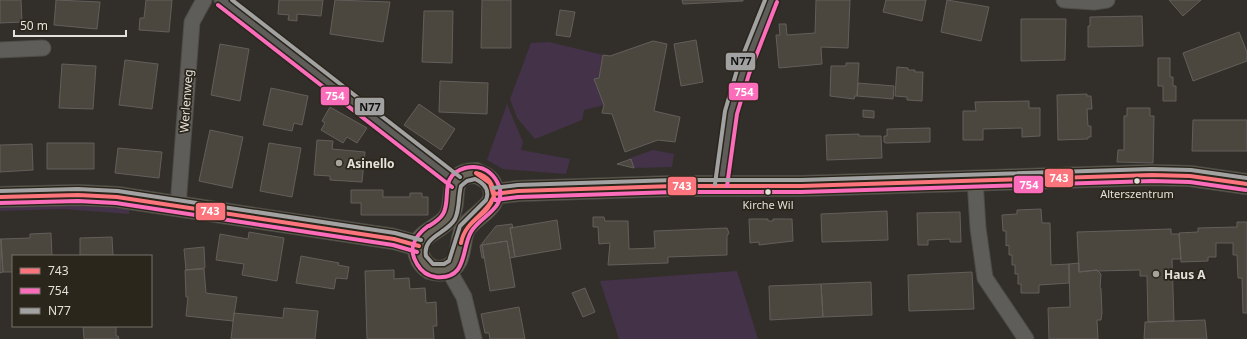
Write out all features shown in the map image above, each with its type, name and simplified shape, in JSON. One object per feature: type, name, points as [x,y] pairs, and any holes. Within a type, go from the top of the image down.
[{"type":"main road","points":[[476,173],[482,175],[490,182],[494,194],[489,207],[474,218],[465,229],[458,259],[448,269],[436,271],[426,266],[420,258],[419,246],[427,233],[444,224],[448,218],[453,207],[452,190],[456,182],[466,174],[476,173]]},
{"type":"main road","points":[[494,194],[530,191],[721,185],[801,186],[975,180],[1190,176],[1247,184]]},
{"type":"main road","points":[[0,197],[78,195],[117,197],[389,238],[419,246]]},
{"type":"street","name":"Werlenweg","points":[[178,206],[192,22],[204,0]]},
{"type":"street","points":[[222,0],[456,182]]},
{"type":"street","points":[[721,185],[731,113],[743,72],[771,0]]},
{"type":"street","points":[[1064,0],[1094,2],[1106,0]]},
{"type":"street","points":[[0,50],[43,48]]},
{"type":"street","points":[[975,180],[978,228],[985,278],[1026,339]]},
{"type":"street","points":[[448,269],[464,297],[474,339]]},
{"type":"shaded area","points":[[549,42],[603,55],[599,78],[594,79],[604,105],[584,110],[582,120],[535,139],[517,118],[510,99],[531,43]]},
{"type":"shaded area","points":[[507,104],[523,142],[521,150],[570,159],[566,174],[503,169],[487,160]]},
{"type":"shaded area","points":[[653,150],[674,154],[672,167],[634,168],[630,158]]},
{"type":"shaded area","points":[[62,205],[129,209],[129,214],[63,209],[0,211],[0,207]]},
{"type":"shaded area","points":[[737,271],[758,339],[619,339],[600,281]]},
{"type":"building","points":[[0,0],[21,0],[22,22],[0,23]]},
{"type":"building","points":[[56,0],[100,2],[97,29],[54,25]]},
{"type":"building","points":[[146,0],[172,0],[169,32],[139,30],[140,18],[144,18]]},
{"type":"building","points":[[279,0],[323,0],[321,16],[297,14],[297,21],[288,20],[289,15],[278,14]]},
{"type":"building","points":[[335,0],[390,2],[383,42],[330,34]]},
{"type":"building","points":[[482,0],[511,0],[511,48],[481,48]]},
{"type":"building","points":[[682,0],[743,0],[743,1],[683,4]]},
{"type":"building","points":[[816,0],[850,0],[848,48],[821,47],[822,64],[779,68],[776,35],[780,35],[779,24],[786,24],[787,35],[815,33]]},
{"type":"building","points":[[886,0],[926,0],[922,21],[883,12]]},
{"type":"building","points":[[947,0],[989,7],[981,41],[941,32]]},
{"type":"building","points":[[1169,0],[1201,0],[1183,16]]},
{"type":"building","points":[[560,10],[575,12],[570,37],[556,35]]},
{"type":"building","points":[[424,11],[453,11],[452,63],[422,62]]},
{"type":"building","points":[[1142,16],[1143,46],[1088,47],[1088,26],[1090,26],[1090,17]]},
{"type":"building","points":[[1021,19],[1066,19],[1065,60],[1021,61]]},
{"type":"building","points":[[1239,32],[1247,52],[1247,61],[1193,81],[1183,53]]},
{"type":"building","points":[[696,40],[703,82],[681,86],[674,44]]},
{"type":"building","points":[[653,41],[667,44],[654,111],[680,117],[675,142],[658,140],[625,152],[612,114],[602,113],[604,105],[594,79],[599,78],[603,55],[610,56]]},
{"type":"building","points":[[220,44],[249,49],[240,101],[211,95]]},
{"type":"building","points":[[1158,58],[1170,58],[1170,77],[1173,77],[1173,86],[1176,86],[1176,101],[1163,101],[1163,86],[1158,86]]},
{"type":"building","points":[[125,60],[158,64],[152,109],[119,105]]},
{"type":"building","points":[[846,63],[859,63],[857,96],[855,96],[854,99],[830,96],[831,66],[846,66]]},
{"type":"building","points":[[62,64],[96,66],[93,109],[59,108]]},
{"type":"building","points":[[897,67],[908,68],[908,70],[915,70],[915,72],[923,72],[922,101],[907,100],[907,97],[895,96]]},
{"type":"building","points":[[440,81],[488,83],[487,114],[439,112]]},
{"type":"building","points":[[858,83],[894,86],[893,99],[857,96]]},
{"type":"building","points":[[271,88],[308,96],[302,125],[294,123],[292,131],[263,125]]},
{"type":"building","points":[[1087,94],[1087,96],[1091,96],[1092,109],[1087,109],[1088,126],[1091,126],[1091,137],[1088,137],[1088,139],[1058,140],[1057,95]]},
{"type":"building","points":[[1029,101],[1029,108],[1040,108],[1040,136],[1022,137],[1022,128],[983,129],[983,140],[963,140],[963,111],[976,111],[975,102]]},
{"type":"building","points":[[419,104],[455,129],[441,150],[404,125]]},
{"type":"building","points":[[330,107],[367,128],[357,143],[347,137],[343,143],[321,130],[325,123],[322,121]]},
{"type":"building","points":[[1127,108],[1150,108],[1150,116],[1154,116],[1153,163],[1117,162],[1118,150],[1124,150],[1124,116],[1127,116]]},
{"type":"building","points":[[863,110],[874,111],[874,118],[863,117]]},
{"type":"building","points":[[1193,120],[1247,120],[1247,151],[1192,151]]},
{"type":"building","points":[[930,128],[930,142],[884,142],[884,136],[887,136],[887,129]]},
{"type":"building","points":[[210,130],[243,137],[232,188],[199,181]]},
{"type":"building","points":[[859,134],[859,136],[881,136],[882,158],[827,160],[826,135]]},
{"type":"building","name":"Asinello","points":[[317,140],[333,141],[332,149],[365,152],[362,182],[330,180],[330,176],[314,175]]},
{"type":"building","points":[[47,143],[94,143],[94,169],[47,169]]},
{"type":"building","points":[[269,143],[301,148],[292,197],[260,191]]},
{"type":"building","points":[[32,144],[33,170],[0,172],[0,145]]},
{"type":"building","points":[[118,148],[162,152],[159,178],[115,173]]},
{"type":"building","points":[[631,159],[634,168],[617,164]]},
{"type":"building","points":[[351,190],[383,190],[383,197],[410,197],[410,193],[422,193],[422,197],[428,197],[428,215],[361,215],[361,203],[351,203]]},
{"type":"building","points":[[1041,209],[1042,223],[1050,223],[1051,265],[1069,264],[1069,283],[1039,285],[1039,293],[1021,293],[1021,284],[1018,284],[1018,274],[1015,274],[1015,265],[1012,265],[1012,255],[1009,255],[1009,245],[1006,246],[1006,231],[1003,231],[1002,215],[1017,214],[1017,210]]},
{"type":"building","points":[[887,211],[888,240],[822,242],[821,214]]},
{"type":"building","points":[[960,212],[961,242],[950,242],[950,239],[928,240],[928,245],[918,245],[917,213]]},
{"type":"building","points":[[593,217],[604,217],[605,221],[628,221],[629,249],[655,248],[654,231],[727,228],[729,233],[727,236],[727,255],[668,257],[668,263],[608,265],[610,243],[599,244],[598,227],[593,227]]},
{"type":"building","points":[[749,219],[768,219],[768,221],[773,221],[773,219],[792,219],[793,241],[759,245],[759,242],[750,243]]},
{"type":"building","points":[[557,220],[561,249],[515,257],[510,228]]},
{"type":"building","points":[[1237,222],[1247,222],[1247,313],[1243,313],[1242,278],[1238,278],[1237,255],[1233,255],[1233,243],[1216,243],[1216,257],[1208,257],[1208,261],[1181,262],[1179,233],[1198,232],[1198,228],[1237,227]]},
{"type":"building","points":[[512,224],[513,228],[510,228],[515,257],[510,258],[507,241],[482,245],[484,258],[482,258],[480,246],[496,226]]},
{"type":"building","name":"Haus A","points":[[1171,229],[1171,234],[1179,234],[1181,259],[1172,259],[1174,321],[1148,322],[1147,276],[1140,276],[1140,270],[1097,270],[1079,272],[1077,232]]},
{"type":"building","points":[[249,232],[284,238],[277,281],[242,275],[244,264],[216,260],[220,234],[248,239]]},
{"type":"building","points":[[51,233],[52,255],[12,255],[12,272],[3,272],[1,239],[30,238],[30,234]]},
{"type":"building","points":[[112,237],[113,255],[80,255],[80,238]]},
{"type":"building","points":[[0,239],[3,272],[0,273]]},
{"type":"building","points":[[507,241],[515,287],[490,291],[482,245]]},
{"type":"building","points":[[204,247],[205,268],[186,270],[184,249]]},
{"type":"building","points":[[301,256],[339,263],[338,265],[349,267],[347,279],[336,278],[334,289],[296,283]]},
{"type":"building","points":[[1079,263],[1079,272],[1097,270],[1101,274],[1100,287],[1102,313],[1101,320],[1097,320],[1098,339],[1049,339],[1048,308],[1070,307],[1069,264]]},
{"type":"building","points":[[204,269],[206,293],[237,297],[233,321],[186,316],[188,297],[186,297],[185,270]]},
{"type":"building","points":[[394,270],[394,279],[409,278],[410,289],[425,288],[426,303],[436,302],[437,326],[433,326],[434,339],[367,339],[365,271]]},
{"type":"building","points":[[972,272],[974,309],[909,311],[908,275]]},
{"type":"building","points":[[871,282],[872,315],[823,317],[821,284]]},
{"type":"building","points":[[821,284],[823,317],[770,320],[769,286]]},
{"type":"building","points":[[585,288],[595,312],[583,317],[572,293]]},
{"type":"building","points":[[519,307],[525,339],[490,339],[489,333],[485,333],[481,314]]},
{"type":"building","points":[[284,308],[318,311],[315,339],[231,339],[234,313],[283,318]]},
{"type":"building","points":[[1205,320],[1207,339],[1144,339],[1145,322]]},
{"type":"building","points":[[83,327],[116,327],[116,336],[118,336],[119,339],[84,339]]},
{"type":"transit line","name":"N77","points":[[232,0],[460,177]]},
{"type":"transit line","name":"N77","points":[[715,184],[725,111],[737,70],[765,0]]},
{"type":"transit line","name":"754","points":[[727,186],[737,114],[749,74],[777,2]]},
{"type":"transit line","name":"754","points":[[218,5],[452,187]]},
{"type":"transit line","name":"754","points":[[428,226],[419,234],[414,243],[413,253],[417,264],[430,276],[446,277],[454,274],[462,262],[471,232],[475,226],[491,212],[499,201],[499,186],[495,178],[484,169],[472,167],[465,168],[451,176],[447,188],[443,214],[429,226]]},
{"type":"transit line","name":"N77","points":[[493,188],[518,185],[674,180],[801,180],[1152,169],[1191,170],[1247,178]]},
{"type":"transit line","name":"743","points":[[476,173],[484,176],[490,181],[493,188],[494,197]]},
{"type":"transit line","name":"743","points":[[476,173],[490,183],[494,197]]},
{"type":"transit line","name":"743","points":[[494,194],[518,191],[674,186],[801,186],[1152,175],[1190,176],[1247,184]]},
{"type":"transit line","name":"N77","points":[[475,179],[487,190],[486,200],[460,226],[449,261],[444,264],[433,264],[426,256],[428,244],[431,239],[447,228],[455,219],[458,211],[461,186],[467,181],[475,179]]},
{"type":"transit line","name":"754","points":[[495,200],[518,197],[674,192],[801,192],[1152,181],[1190,182],[1246,190]]},
{"type":"transit line","name":"N77","points":[[0,191],[78,189],[118,191],[395,233],[421,240]]},
{"type":"transit line","name":"743","points":[[0,197],[78,195],[117,197],[394,239],[419,246]]},
{"type":"transit line","name":"743","points":[[461,243],[463,235],[467,229],[485,210],[493,198]]},
{"type":"transit line","name":"743","points":[[461,243],[467,228],[487,210],[493,198]]},
{"type":"transit line","name":"754","points":[[0,203],[78,201],[116,203],[393,245],[417,252]]},
{"type":"place","name":"Asinello","points":[[339,163]]},
{"type":"place","name":"Alterszentrum","points":[[1137,181]]},
{"type":"place","name":"Kirche Wil","points":[[768,192]]},
{"type":"place","name":"Haus A","points":[[1156,274]]}]
